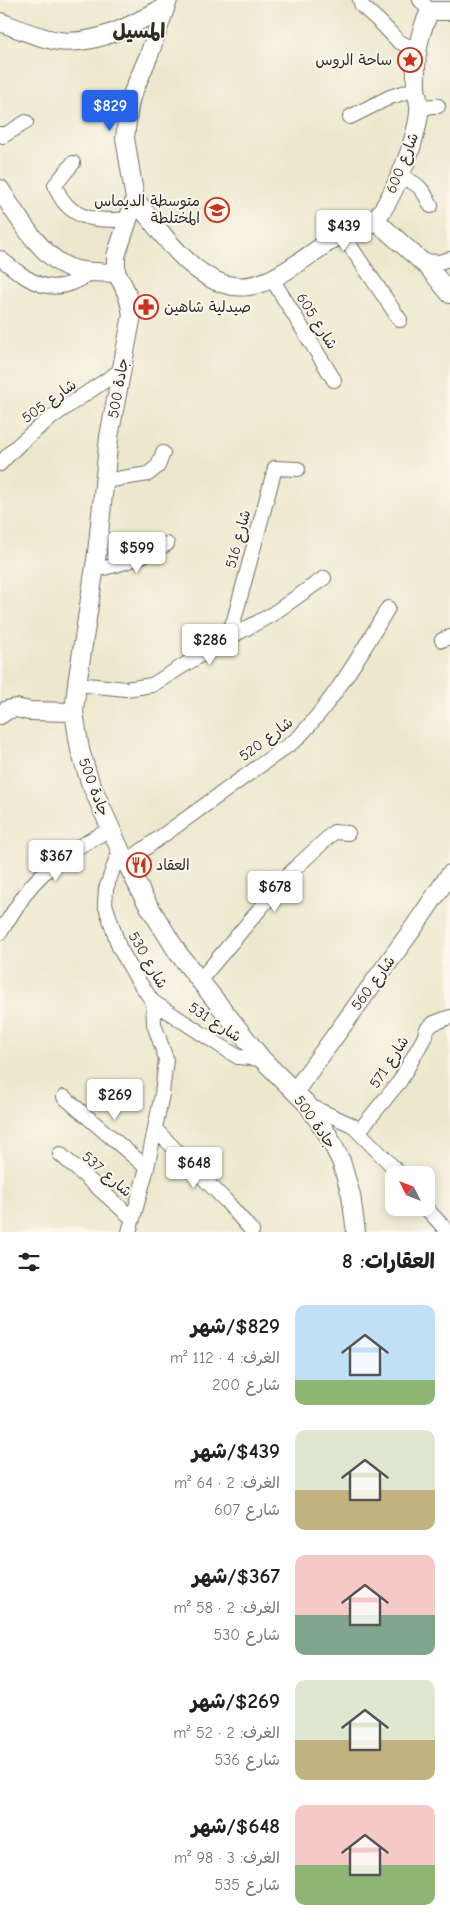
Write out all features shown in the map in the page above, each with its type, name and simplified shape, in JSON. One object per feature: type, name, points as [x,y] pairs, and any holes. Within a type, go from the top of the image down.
[{"type":"main road","points":[[0,22],[43,37],[76,42],[96,38],[122,29],[167,3]]},
{"type":"main road","points":[[0,189],[37,243],[58,262],[77,270],[116,273],[116,256],[135,199],[126,138],[128,112],[131,98],[167,3]]},
{"type":"main road","name":"شارع 600","points":[[376,221],[400,176],[415,133],[420,110],[416,89],[417,51],[425,6],[450,11]]},
{"type":"main road","points":[[135,199],[182,256],[214,280],[226,285],[242,287],[272,279],[342,234],[376,221],[421,260],[436,275],[450,294]]},
{"type":"main road","name":"جادة 500","points":[[116,273],[124,285],[132,315],[121,370],[104,481],[95,570],[77,684],[74,712],[82,758],[90,782],[124,858],[144,898],[178,953],[262,1059],[307,1104],[328,1135],[341,1161],[351,1195],[356,1232]]},
{"type":"main road","points":[[0,714],[16,708],[29,711],[74,712]]},
{"type":"main road","name":"شارع 560","points":[[295,1091],[414,927],[450,874]]},
{"type":"street","points":[[360,0],[362,6],[398,41],[417,51]]},
{"type":"street","points":[[350,117],[390,97],[416,89]]},
{"type":"street","points":[[420,110],[430,106],[438,106]]},
{"type":"street","points":[[0,134],[3,136],[26,122]]},
{"type":"street","points":[[73,163],[55,185],[60,199],[77,213],[90,218],[129,219]]},
{"type":"street","points":[[400,176],[419,186],[424,191],[430,206]]},
{"type":"street","points":[[342,234],[400,320]]},
{"type":"street","points":[[0,258],[24,277],[50,287],[73,283],[93,271]]},
{"type":"street","points":[[421,260],[439,262],[450,259]]},
{"type":"street","name":"شارع 605","points":[[272,279],[334,380]]},
{"type":"street","name":"شارع 505","points":[[0,464],[23,440],[49,419],[121,370]]},
{"type":"street","points":[[104,481],[148,474],[158,466],[163,453]]},
{"type":"street","name":"شارع 516","points":[[225,640],[234,620],[275,468],[298,470]]},
{"type":"street","points":[[95,570],[117,566],[147,555],[167,544]]},
{"type":"street","points":[[77,684],[126,689],[152,685],[225,640],[271,615],[324,578]]},
{"type":"street","name":"شارع 520","points":[[124,858],[297,739],[321,712],[348,674],[388,608]]},
{"type":"street","points":[[0,933],[33,884],[51,866],[68,853],[111,829]]},
{"type":"street","points":[[200,980],[291,872],[334,832],[348,833]]},
{"type":"street","name":"شارع 530","points":[[124,858],[116,860],[106,889],[105,904],[119,947],[137,979],[153,1002],[154,1024],[166,1058],[162,1094],[155,1129],[132,1227]]},
{"type":"street","name":"شارع 531","points":[[153,1002],[238,1057],[262,1059]]},
{"type":"street","name":"شارع 571","points":[[359,1131],[400,1081],[424,1038],[426,1029],[434,1023],[450,1017]]},
{"type":"street","points":[[64,1097],[147,1168]]},
{"type":"street","points":[[307,1104],[352,1125],[392,1166]]},
{"type":"street","points":[[155,1129],[221,1195],[252,1231]]},
{"type":"street","name":"شارع 537","points":[[60,1154],[132,1227]]},
{"type":"street","points":[[433,1216],[448,1232]]},
{"type":"place","name":"ساحة الروس","points":[[410,60]]},
{"type":"place","name":"متوسطة الديماس المختلطة","points":[[217,210]]},
{"type":"place","name":"صيدلية شاهين","points":[[146,307]]},
{"type":"place","name":"العقاد","points":[[139,865]]},
{"type":"district","name":"المسيل","points":[[139,31]]}]
